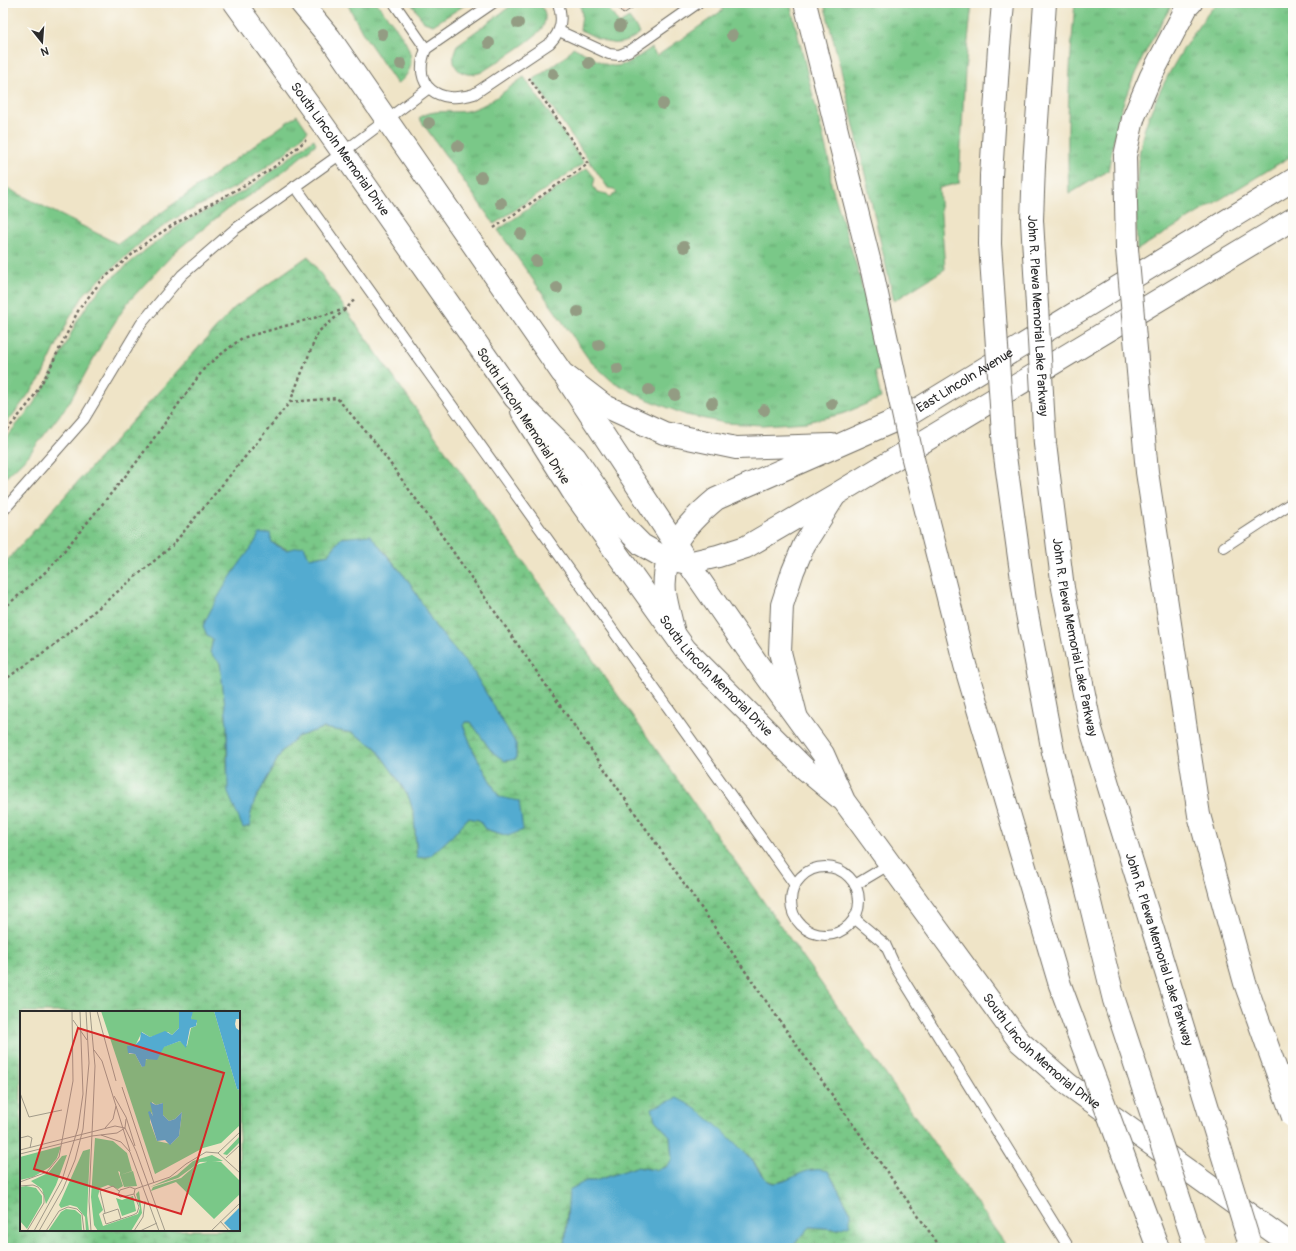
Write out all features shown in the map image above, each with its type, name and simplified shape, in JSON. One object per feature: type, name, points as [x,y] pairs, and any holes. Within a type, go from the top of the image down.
[{"type":"main road","name":"South Lincoln Memorial Drive","points":[[235,3],[324,126],[515,398],[573,492],[685,649],[805,769],[844,801]]},
{"type":"main road","name":"South Lincoln Memorial Drive","points":[[301,3],[330,38],[562,373],[677,555],[796,715],[823,754],[844,801],[1020,1042],[1069,1085],[1293,1246]]},
{"type":"main road","points":[[318,3],[330,38]]},
{"type":"main road","points":[[805,3],[872,271],[912,455],[965,665],[1060,985],[1158,1248]]},
{"type":"main road","points":[[1003,3],[991,176],[990,244],[1004,449],[1026,608],[1053,752],[1114,1000],[1196,1245]]},
{"type":"main road","name":"John R. Plewa Memorial Lake Parkway","points":[[1044,3],[1032,220],[1045,444],[1063,588],[1091,729],[1251,1243]]},
{"type":"main road","points":[[1191,3],[1187,7],[1151,76],[1133,119],[1125,156],[1127,249],[1146,456],[1200,815],[1245,984],[1293,1117]]},
{"type":"main road","name":"East Lincoln Avenue","points":[[677,555],[697,514],[716,499],[910,414],[1293,180]]},
{"type":"main road","points":[[515,398],[575,457],[622,524],[642,545],[677,555],[718,556],[746,547],[835,495],[1293,219]]},
{"type":"main road","points":[[562,373],[604,406],[664,433],[736,448],[843,444]]},
{"type":"main road","points":[[796,715],[780,652],[782,605],[793,571],[804,545],[835,495]]},
{"type":"main road","points":[[674,633],[665,592],[677,555]]},
{"type":"lane","points":[[394,3],[426,49]]},
{"type":"lane","points":[[493,3],[426,49],[422,60],[423,76],[429,88],[440,96],[461,98],[474,94],[550,42],[556,37],[559,31],[561,17],[558,3]]},
{"type":"lane","points":[[559,31],[609,54],[619,55],[631,50],[698,3]]},
{"type":"lane","points":[[3,511],[84,419],[141,324],[182,275],[235,229],[342,153],[429,88]]},
{"type":"lane","points":[[295,186],[795,885]]},
{"type":"lane","points":[[1224,547],[1293,502]]},
{"type":"lane","points":[[855,885],[890,864]]},
{"type":"lane","points":[[819,867],[830,867],[840,870],[849,876],[855,885],[859,896],[859,907],[854,918],[847,927],[837,933],[826,935],[809,930],[796,919],[792,908],[791,897],[795,885],[809,870],[819,867]]},
{"type":"lane","points":[[854,918],[885,944],[896,968],[1069,1248]]},
{"type":"path","points":[[494,228],[588,164],[528,78],[534,74]]},
{"type":"path","points":[[3,435],[31,401],[48,372],[79,309],[102,280],[148,241],[183,219],[254,180],[277,164],[324,126]]},
{"type":"path","points":[[3,681],[54,645],[172,546],[290,402],[318,332],[346,309],[366,287]]},
{"type":"path","points":[[3,609],[50,568],[136,463],[206,366],[242,338],[346,309]]},
{"type":"path","points":[[290,402],[337,398],[374,441],[431,520],[798,1047],[941,1248]]},
{"type":"green space","points":[[347,3],[377,3],[400,33],[410,54],[411,65],[407,75],[397,84],[362,32]]},
{"type":"green space","points":[[411,3],[468,3],[433,25],[424,22]]},
{"type":"green space","points":[[515,3],[539,3],[545,15],[545,22],[538,33],[523,45],[482,72],[467,74],[458,69],[454,59],[454,52],[457,45]]},
{"type":"green space","points":[[605,3],[619,24],[629,18],[640,33],[624,42],[610,43],[580,30],[582,14],[580,4]]},
{"type":"green space","points":[[719,3],[790,3],[830,165],[831,184],[859,274],[880,371],[875,371],[881,398],[842,414],[806,422],[763,425],[725,423],[686,415],[644,398],[612,381],[590,361],[498,230],[587,168],[595,178],[593,186],[597,192],[607,194],[610,197],[617,193],[614,189],[608,188],[533,80],[565,57],[573,47],[605,64],[612,66],[620,66],[628,63],[651,48],[657,56],[723,10]]},
{"type":"green space","points":[[824,3],[972,3],[965,70],[959,183],[939,188],[945,269],[894,301],[843,78]]},
{"type":"green space","points":[[1075,3],[1173,3],[1149,45],[1129,87],[1117,123],[1108,171],[1069,194],[1069,98]]},
{"type":"green space","points":[[1217,3],[1293,3],[1293,155],[1137,250],[1137,183],[1141,143],[1145,127],[1161,89],[1183,50],[1206,16]]},
{"type":"green space","points":[[524,77],[584,163],[494,224],[419,118],[425,114],[460,112],[474,109],[494,99]]},
{"type":"green space","points":[[297,115],[308,131],[290,149],[261,171],[237,186],[174,219],[146,238],[85,293],[69,319],[41,378],[3,428],[3,186],[118,244]]},
{"type":"green space","points":[[314,139],[316,144],[273,180],[226,210],[176,251],[128,302],[106,336],[69,403],[28,456],[3,480],[3,441],[29,410],[47,384],[77,321],[91,300],[107,282],[148,248],[181,224],[248,189]]},
{"type":"green space","points":[[308,256],[1008,1248],[791,1248],[810,1227],[838,1229],[850,1211],[828,1171],[812,1170],[794,1178],[775,1183],[766,1180],[750,1157],[690,1105],[655,1120],[670,1136],[672,1160],[666,1167],[655,1170],[636,1167],[595,1181],[586,1181],[567,1211],[565,1248],[3,1248],[3,565],[234,308]],"holes":[[[341,538],[385,552],[410,583],[435,626],[473,671],[516,744],[516,759],[492,752],[471,722],[466,722],[463,725],[474,752],[499,797],[508,836],[485,829],[479,820],[468,818],[452,836],[430,855],[417,858],[414,814],[409,798],[375,747],[353,733],[323,728],[297,737],[282,751],[254,802],[250,817],[250,826],[243,828],[237,811],[227,770],[227,723],[220,663],[210,653],[213,639],[203,626],[226,584],[254,545],[272,543],[309,558],[329,554]]]},
{"type":"water","points":[[270,533],[272,543],[286,550],[304,546],[309,558],[329,554],[341,538],[370,535],[410,583],[435,626],[473,671],[516,744],[516,759],[505,761],[492,752],[471,722],[466,722],[463,725],[474,752],[499,797],[519,801],[523,830],[508,836],[485,829],[479,820],[468,818],[452,836],[430,856],[417,858],[414,814],[409,798],[375,747],[353,733],[323,728],[297,737],[282,751],[254,802],[250,817],[250,826],[243,828],[228,793],[227,723],[220,663],[210,653],[213,639],[207,635],[203,626],[220,594],[253,546],[259,534]]},
{"type":"water","points":[[677,1098],[687,1103],[715,1124],[751,1159],[763,1177],[770,1182],[775,1183],[785,1181],[808,1171],[828,1171],[850,1211],[850,1225],[838,1229],[810,1227],[791,1248],[565,1248],[569,1190],[586,1181],[595,1181],[636,1167],[655,1170],[666,1167],[672,1160],[670,1136],[655,1120],[652,1108]]},
{"type":"building","points":[[615,3],[640,3],[623,14]]}]
